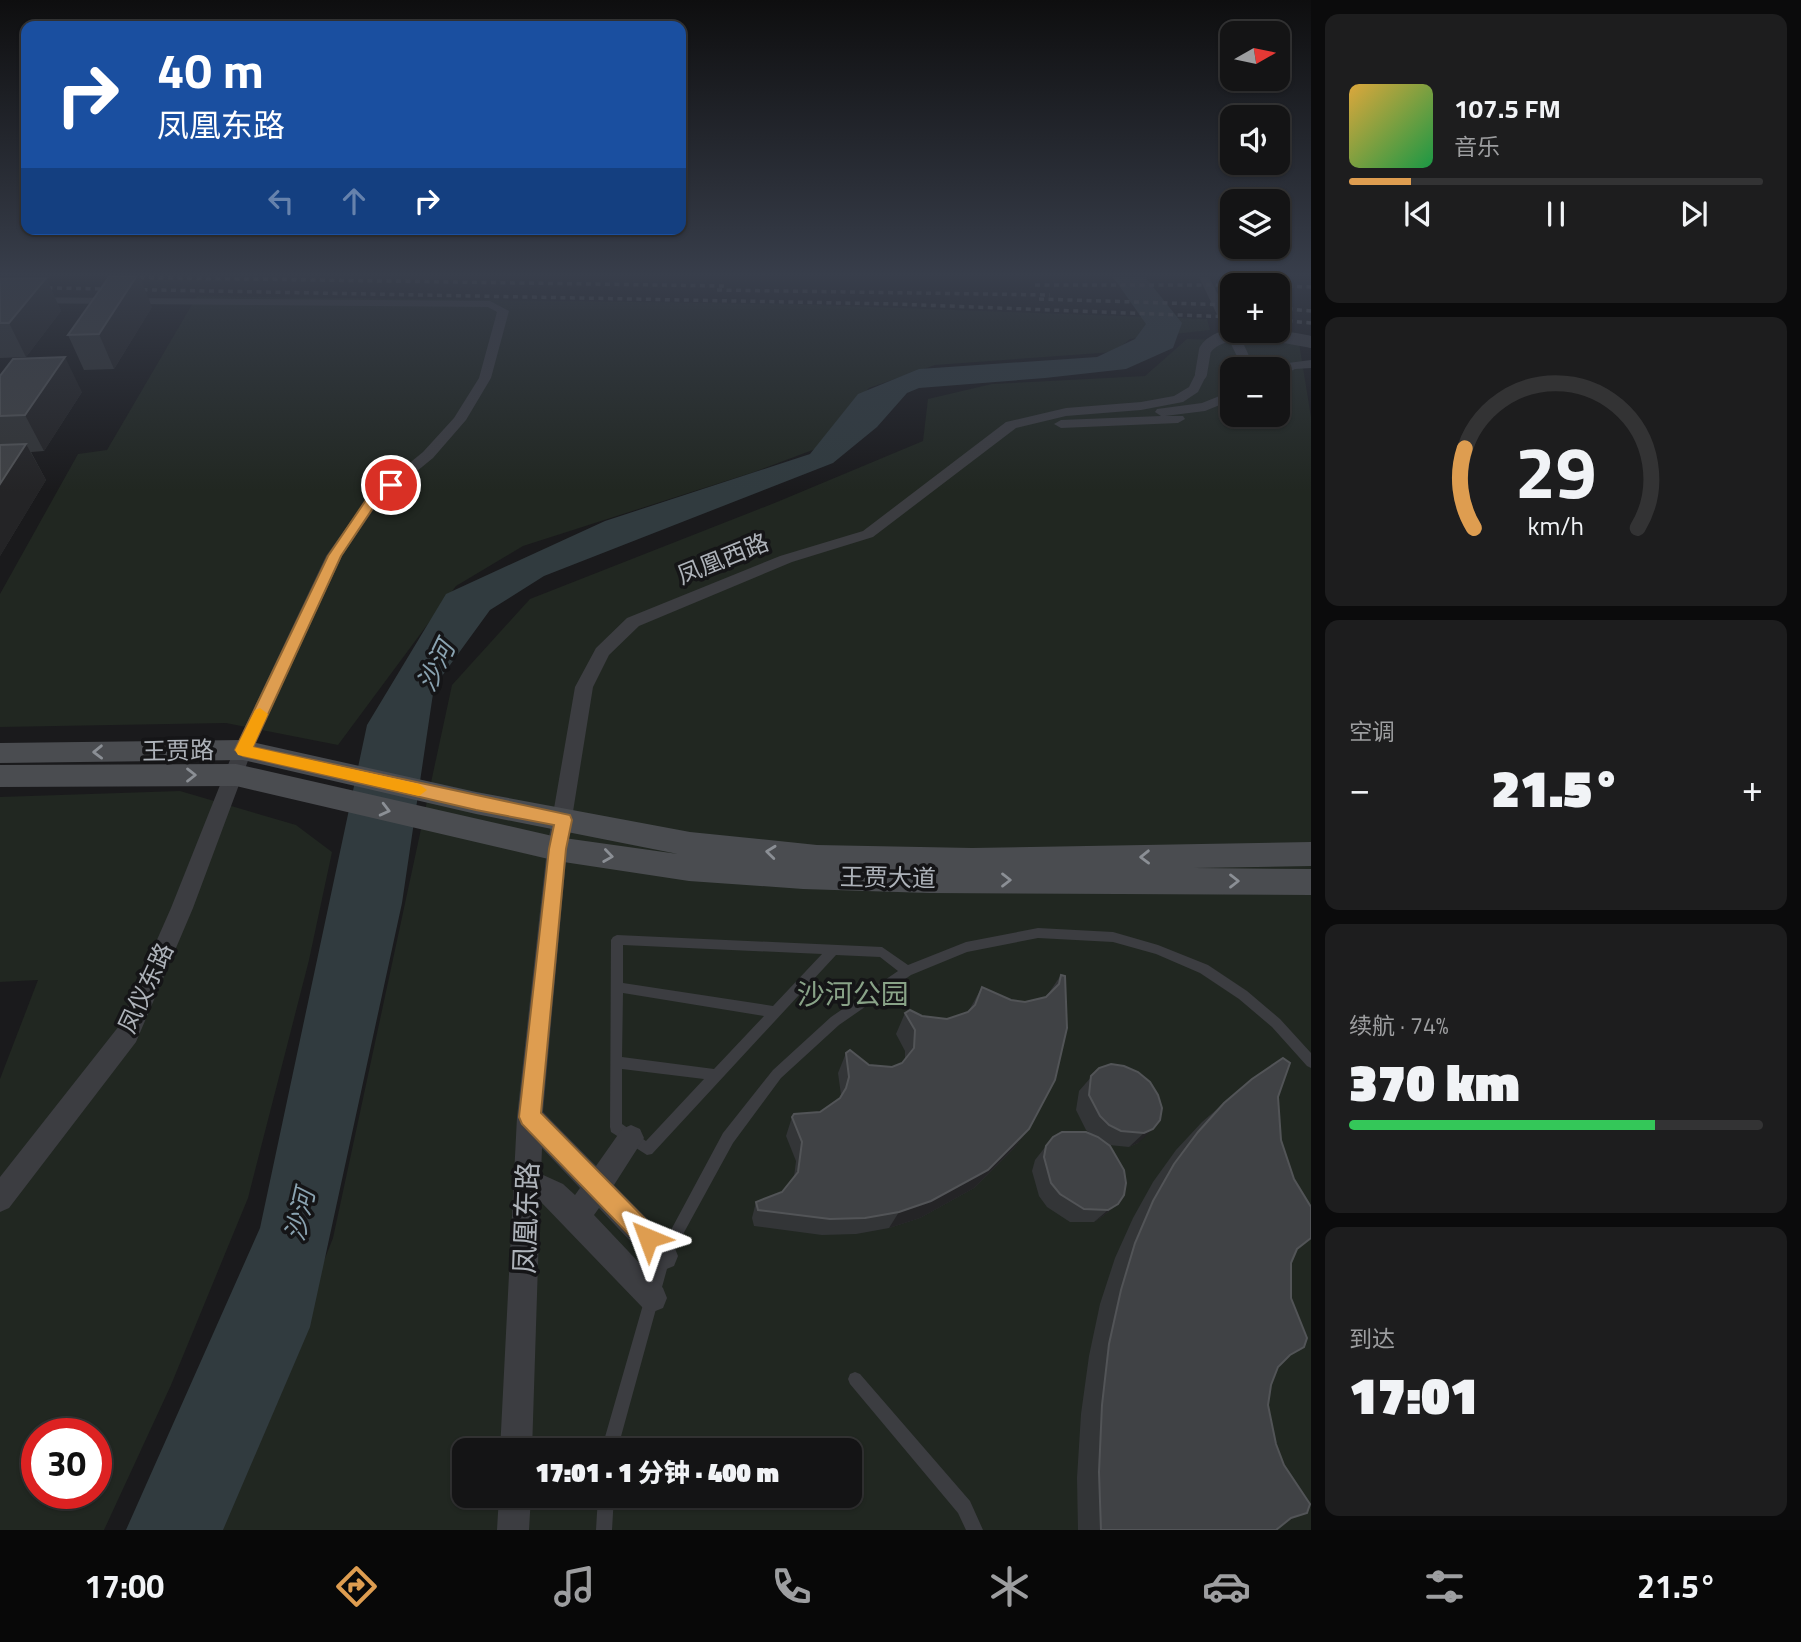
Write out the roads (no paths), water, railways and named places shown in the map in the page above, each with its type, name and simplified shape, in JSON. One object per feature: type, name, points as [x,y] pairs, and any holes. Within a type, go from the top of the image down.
[{"type":"main road","name":"王贾路","points":[[0,753],[239,762],[336,770],[472,817]]},
{"type":"main road","name":"王贾路","points":[[0,776],[239,762],[319,793],[472,817]]},
{"type":"main road","name":"王贾大道","points":[[472,817],[561,834],[689,868],[803,876],[1311,882]]},
{"type":"main road","name":"王贾大道","points":[[561,834],[817,857],[972,860],[1311,854]]},
{"type":"street","name":"凤仪东路","points":[[0,1199],[128,1034],[239,762],[334,556],[373,500],[428,455],[459,420],[485,378],[493,348]]},
{"type":"street","name":"凤凰西路","points":[[561,834],[584,687],[602,652],[633,622],[786,559],[868,534],[1011,425],[1066,412],[1142,406],[1178,399],[1194,389],[1201,374],[1205,348]]},
{"type":"street","points":[[1290,367],[1311,364]]},
{"type":"street","points":[[1011,425],[1205,407],[1220,400]]},
{"type":"street","points":[[1011,425],[1178,419],[1220,413]]},
{"type":"street","name":"凤凰东路","points":[[517,1438],[530,1117],[561,834]]},
{"type":"street","points":[[530,1117],[664,1256]]},
{"type":"street","points":[[576,1217],[631,1138]]},
{"type":"street","points":[[527,1182],[554,1193],[653,1298]]},
{"type":"street","points":[[513,1530],[514,1508]]},
{"type":"lane","points":[[613,1438],[664,1256],[728,1138],[777,1074],[835,1021],[907,971],[965,947],[1038,933],[1113,937],[1158,950],[1204,969],[1243,995],[1276,1023],[1311,1062]]},
{"type":"lane","points":[[833,950],[647,1149],[616,1127],[617,940],[882,952],[907,971]]},
{"type":"lane","points":[[617,987],[775,1012]]},
{"type":"lane","points":[[617,1062],[716,1075]]},
{"type":"lane","points":[[855,1379],[964,1507],[975,1530]]},
{"type":"lane","points":[[604,1530],[605,1508]]},
{"type":"water","name":"沙河","points":[[1115,348],[1172,348],[1126,369],[919,388],[907,393],[877,427],[833,463],[544,576],[490,610],[434,687],[402,903],[310,1327],[223,1530],[126,1530],[260,1228],[367,725],[446,594],[605,521],[810,454],[858,394],[919,369],[1097,357]]},
{"type":"park label","name":"沙河公园","points":[[853,994]]}]
